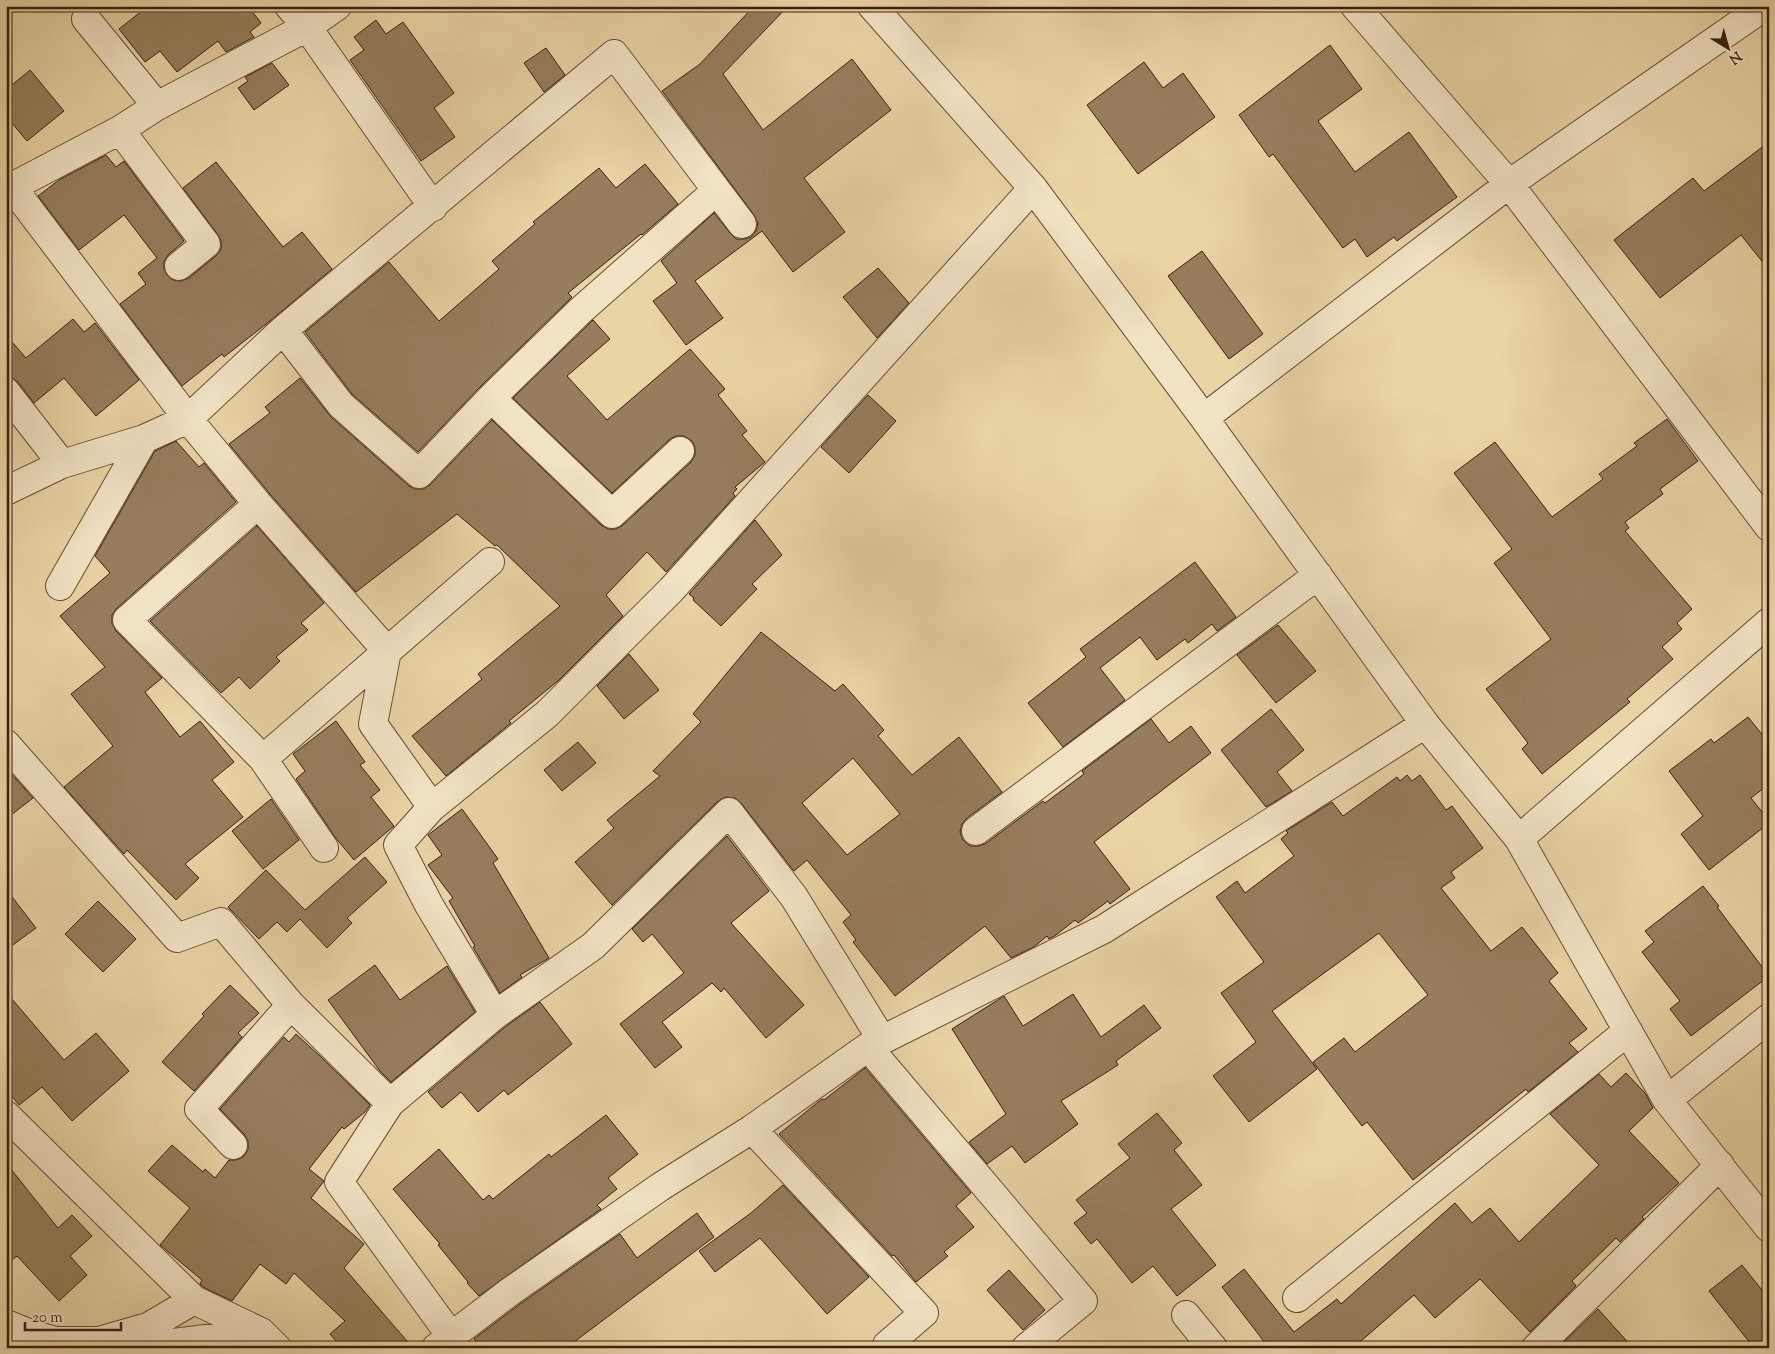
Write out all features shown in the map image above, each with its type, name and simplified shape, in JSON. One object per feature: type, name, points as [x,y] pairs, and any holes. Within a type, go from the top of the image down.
[{"type":"street","points":[[288,6],[307,27],[433,207]]},
{"type":"street","points":[[337,6],[307,27],[157,106],[120,130],[9,190],[188,419],[258,504],[387,651]]},
{"type":"street","points":[[872,6],[1033,188],[1204,418],[1425,724],[1519,839],[1667,1100],[1769,1228]]},
{"type":"street","points":[[1356,6],[1509,184],[1769,527]]},
{"type":"street","points":[[1204,418],[1509,184],[1766,6],[1769,10]]},
{"type":"street","points":[[86,19],[157,106]]},
{"type":"street","points":[[6,491],[62,464],[144,439],[188,419],[283,330],[433,207],[614,54],[742,224]]},
{"type":"street","points":[[120,130],[206,244],[179,266]]},
{"type":"street","points":[[495,1015],[429,905],[398,845],[432,807],[547,714],[672,589],[1033,188]]},
{"type":"street","points":[[283,330],[341,405],[419,474],[491,398],[580,311],[716,191]]},
{"type":"street","points":[[6,392],[62,464]]},
{"type":"street","points":[[491,398],[612,514],[680,451]]},
{"type":"street","points":[[60,586],[144,439]]},
{"type":"street","points":[[258,504],[127,620],[263,759],[324,848]]},
{"type":"street","points":[[263,759],[490,562]]},
{"type":"street","points":[[976,831],[1318,575]]},
{"type":"street","points":[[1519,839],[1769,622]]},
{"type":"street","points":[[387,651],[373,724],[432,807]]},
{"type":"street","points":[[1026,1348],[1083,1301],[875,1043],[794,897],[729,812],[593,946],[495,1015],[390,1103],[339,1182],[444,1342],[511,1291],[660,1187],[752,1129],[875,1043],[1104,928],[1425,724]]},
{"type":"street","points":[[6,744],[177,938],[221,922],[291,1005],[390,1103]]},
{"type":"street","points":[[233,1145],[199,1109],[291,1005]]},
{"type":"street","points":[[1667,1100],[1769,1018]]},
{"type":"street","points":[[1297,1298],[1628,1031]]},
{"type":"street","points":[[6,1115],[194,1300],[269,1340]]},
{"type":"street","points":[[752,1129],[924,1313],[887,1345],[890,1348]]},
{"type":"street","points":[[1536,1348],[1720,1165]]},
{"type":"street","points":[[6,1324],[55,1341],[99,1341],[148,1327],[194,1300]]},
{"type":"street","points":[[1186,1315],[1214,1348]]},
{"type":"street","points":[[133,1348],[269,1340]]},
{"type":"building","points":[[148,6],[248,6],[261,23],[250,32],[254,37],[226,52],[218,41],[177,72],[160,51],[145,62],[119,29]]},
{"type":"building","points":[[754,6],[788,6],[723,74],[763,130],[852,59],[891,110],[804,178],[845,232],[793,272],[762,231],[695,281],[723,318],[686,345],[653,301],[677,283],[661,261],[714,213],[736,239],[751,237],[756,231],[758,223],[662,91],[700,64]]},
{"type":"building","points":[[376,20],[386,34],[403,22],[454,93],[434,108],[455,137],[421,161],[350,60],[364,50],[354,37]]},
{"type":"building","points":[[1330,45],[1362,89],[1318,121],[1355,172],[1409,132],[1457,197],[1397,241],[1394,237],[1367,257],[1355,239],[1343,248],[1273,154],[1269,157],[1239,115]]},
{"type":"building","points":[[546,48],[565,75],[544,92],[524,63]]},
{"type":"building","points":[[1144,62],[1163,88],[1183,73],[1215,117],[1138,174],[1087,105]]},
{"type":"building","points":[[272,63],[289,85],[254,110],[238,88],[248,81],[245,77]]},
{"type":"building","points":[[30,70],[64,111],[27,141],[6,116],[6,90]]},
{"type":"building","points":[[1769,142],[1769,270],[1741,235],[1660,298],[1614,240],[1693,178],[1704,191]]},
{"type":"building","points":[[106,155],[116,167],[124,161],[184,241],[164,261],[164,269],[173,280],[181,281],[189,278],[216,256],[221,249],[221,241],[218,235],[183,188],[216,162],[283,247],[302,232],[332,269],[224,357],[222,354],[182,386],[120,304],[146,284],[138,273],[157,258],[124,215],[79,250],[38,196],[59,180]]},
{"type":"building","points":[[645,164],[678,204],[568,293],[572,297],[480,387],[418,452],[352,394],[305,332],[389,262],[439,321],[499,269],[492,261],[535,224],[533,222],[599,168],[616,188]]},
{"type":"building","points":[[1202,251],[1263,334],[1229,359],[1168,276]]},
{"type":"building","points":[[878,268],[909,303],[877,338],[843,297]]},
{"type":"building","points":[[73,319],[84,332],[95,323],[139,380],[96,416],[64,378],[34,403],[18,382],[6,377],[6,335],[26,358]]},
{"type":"building","points":[[593,320],[610,339],[567,376],[607,420],[690,349],[725,389],[718,395],[747,431],[742,435],[765,462],[735,487],[737,489],[733,493],[735,496],[666,572],[647,552],[606,595],[623,616],[559,680],[509,721],[511,723],[446,776],[412,736],[482,679],[478,674],[560,606],[497,545],[495,546],[457,514],[356,592],[229,444],[270,413],[265,407],[300,378],[331,417],[409,486],[415,489],[423,489],[430,485],[492,420],[601,525],[608,529],[616,529],[623,525],[691,462],[695,455],[695,447],[692,441],[684,436],[676,436],[670,439],[612,493],[513,398]]},
{"type":"building","points":[[868,395],[896,421],[849,473],[821,447]]},
{"type":"building","points":[[1667,419],[1698,461],[1660,489],[1663,494],[1625,522],[1629,528],[1625,531],[1692,609],[1677,623],[1682,629],[1662,647],[1673,659],[1627,699],[1630,702],[1542,774],[1522,749],[1528,743],[1486,689],[1551,639],[1494,563],[1512,549],[1454,473],[1495,442],[1552,517],[1603,479],[1599,474],[1637,446],[1634,443]]},
{"type":"building","points":[[176,441],[199,467],[204,463],[236,502],[117,608],[112,615],[112,623],[116,631],[162,678],[145,692],[180,737],[200,721],[234,762],[212,780],[243,817],[185,864],[199,878],[176,900],[127,850],[124,854],[64,787],[113,746],[71,694],[105,667],[60,616],[110,573],[95,556],[155,451]]},
{"type":"building","points":[[755,520],[782,555],[752,584],[757,589],[721,626],[689,594]]},
{"type":"building","points":[[257,526],[324,603],[301,623],[308,630],[276,657],[280,661],[250,689],[239,677],[221,693],[150,621]]},
{"type":"building","points":[[1195,562],[1236,617],[1217,631],[1212,624],[1188,643],[1185,639],[1157,660],[1140,637],[1100,668],[1125,700],[1063,747],[1028,703],[1086,657],[1080,649]]},
{"type":"building","points":[[1278,625],[1316,671],[1276,703],[1237,655]]},
{"type":"building","points":[[761,632],[835,691],[843,684],[884,730],[878,736],[912,775],[959,737],[1002,792],[967,818],[962,824],[960,832],[963,840],[970,846],[985,844],[1043,801],[1045,803],[1084,774],[1082,771],[1151,719],[1169,743],[1191,726],[1211,753],[1094,842],[1130,889],[1110,904],[1108,901],[1078,923],[1075,920],[1056,935],[1049,939],[1047,936],[1034,947],[1011,958],[985,926],[895,996],[853,942],[856,940],[843,922],[851,915],[807,860],[794,871],[741,803],[735,798],[726,797],[718,801],[612,905],[575,862],[614,828],[607,820],[660,776],[653,771],[701,722],[693,714]],"holes":[[[853,758],[900,814],[847,855],[802,803]]]},
{"type":"building","points":[[629,654],[659,690],[624,719],[597,686]]},
{"type":"building","points":[[1271,709],[1304,750],[1277,772],[1292,791],[1266,807],[1221,750]]},
{"type":"building","points":[[1748,717],[1769,743],[1769,784],[1751,798],[1769,823],[1709,870],[1681,834],[1703,816],[1669,771],[1711,739],[1714,743]]},
{"type":"building","points":[[336,721],[365,762],[360,765],[380,790],[371,797],[394,826],[354,860],[335,837],[296,779],[305,771],[293,754]]},
{"type":"building","points":[[578,742],[596,763],[562,791],[544,770]]},
{"type":"building","points":[[6,768],[33,798],[6,819]]},
{"type":"building","points":[[1407,775],[1412,781],[1420,775],[1446,810],[1452,806],[1483,848],[1451,872],[1455,878],[1441,888],[1491,951],[1522,927],[1558,973],[1549,981],[1587,1029],[1569,1043],[1578,1052],[1528,1092],[1526,1089],[1413,1180],[1367,1122],[1362,1126],[1313,1062],[1344,1038],[1355,1052],[1428,995],[1379,933],[1272,1011],[1317,1069],[1249,1122],[1213,1076],[1256,1042],[1221,993],[1264,962],[1216,897],[1237,881],[1245,893],[1294,856],[1281,839],[1288,833],[1286,831],[1332,802],[1343,816],[1397,777],[1400,781]]},
{"type":"building","points":[[271,799],[299,840],[263,869],[232,831]]},
{"type":"building","points":[[462,809],[498,859],[493,863],[549,958],[520,975],[522,977],[500,993],[449,901],[453,898],[428,865],[442,855],[428,835]]},
{"type":"building","points":[[727,836],[769,891],[731,923],[804,1005],[766,1038],[724,988],[721,992],[712,983],[662,1022],[682,1047],[655,1068],[620,1024],[684,973],[652,934],[643,942],[632,929]]},
{"type":"building","points":[[365,857],[387,882],[347,918],[352,923],[327,948],[300,919],[287,932],[277,922],[259,939],[228,907],[266,870],[305,910]]},
{"type":"building","points":[[1703,886],[1769,976],[1691,1036],[1670,1009],[1680,1001],[1642,952],[1654,942],[1645,931]]},
{"type":"building","points":[[6,889],[36,928],[6,950]]},
{"type":"building","points":[[98,901],[136,939],[103,972],[65,934]]},
{"type":"building","points":[[375,965],[400,1000],[447,966],[475,1012],[391,1082],[380,1071],[328,1000]]},
{"type":"building","points":[[230,985],[259,1013],[238,1033],[242,1037],[194,1091],[162,1062],[204,1016],[202,1014]]},
{"type":"building","points":[[6,992],[64,1060],[96,1033],[129,1071],[72,1121],[42,1087],[19,1105],[6,1089]]},
{"type":"building","points":[[1073,994],[1101,1037],[1144,1005],[1161,1028],[1116,1061],[1118,1065],[1061,1101],[1078,1124],[1025,1163],[1012,1146],[987,1164],[969,1142],[1006,1114],[952,1029],[1004,996],[1023,1026]]},
{"type":"building","points":[[540,1002],[572,1044],[508,1095],[504,1090],[478,1112],[461,1092],[442,1108],[428,1092],[505,1027]]},
{"type":"building","points":[[296,1034],[370,1105],[365,1112],[344,1129],[342,1127],[309,1169],[324,1181],[311,1198],[364,1244],[344,1268],[413,1348],[342,1348],[330,1334],[345,1321],[294,1273],[286,1284],[260,1264],[232,1301],[203,1287],[200,1284],[202,1280],[160,1245],[190,1208],[148,1171],[172,1145],[203,1172],[205,1169],[215,1178],[229,1160],[243,1157],[248,1150],[248,1141],[244,1134],[220,1109],[284,1037],[289,1042]]},
{"type":"building","points":[[865,1068],[971,1193],[956,1206],[974,1227],[944,1252],[948,1256],[916,1282],[894,1255],[892,1256],[779,1134],[818,1102],[822,1099],[824,1100]]},
{"type":"building","points":[[1626,1073],[1645,1093],[1653,1108],[1629,1131],[1679,1183],[1642,1217],[1644,1219],[1620,1242],[1616,1238],[1572,1281],[1576,1286],[1530,1332],[1480,1279],[1435,1318],[1414,1295],[1353,1348],[1269,1348],[1222,1287],[1244,1269],[1294,1332],[1337,1299],[1341,1304],[1455,1203],[1472,1223],[1490,1208],[1519,1242],[1599,1165],[1550,1114],[1599,1074],[1611,1087]]},
{"type":"building","points":[[1157,1113],[1182,1143],[1174,1150],[1202,1185],[1171,1209],[1216,1265],[1177,1296],[1153,1266],[1132,1283],[1097,1239],[1091,1244],[1074,1223],[1087,1213],[1076,1200],[1130,1158],[1118,1144]]},
{"type":"building","points":[[606,1115],[638,1154],[608,1178],[617,1189],[597,1205],[601,1209],[479,1296],[438,1245],[440,1244],[393,1189],[439,1149],[483,1200],[489,1195],[493,1199],[549,1154],[551,1157]]},
{"type":"building","points":[[6,1163],[58,1228],[72,1215],[92,1236],[70,1256],[87,1275],[59,1301],[17,1256],[6,1265]]},
{"type":"building","points":[[783,1185],[869,1277],[827,1314],[760,1238],[715,1272],[699,1251],[751,1213]]},
{"type":"building","points":[[697,1213],[714,1237],[566,1348],[481,1348],[474,1339],[520,1304],[620,1234],[637,1258]]},
{"type":"building","points":[[1742,1265],[1769,1299],[1769,1348],[1754,1348],[1709,1291]]},
{"type":"building","points":[[1009,1270],[1045,1310],[1023,1330],[987,1290]]},
{"type":"building","points":[[1598,1309],[1633,1348],[1558,1348]]}]
